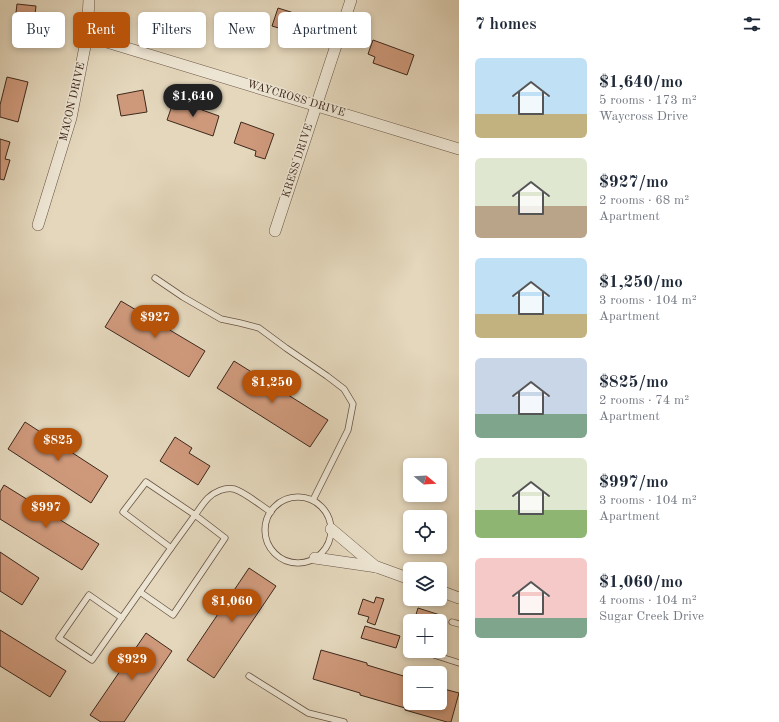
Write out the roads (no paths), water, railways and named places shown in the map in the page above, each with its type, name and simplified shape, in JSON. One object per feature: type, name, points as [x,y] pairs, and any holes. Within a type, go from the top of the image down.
[{"type":"street","name":"MACON DRIVE","points":[[88,12],[89,0]]},
{"type":"street","name":"KRESS DRIVE","points":[[274,231],[351,0]]},
{"type":"street","name":"MACON DRIVE","points":[[38,225],[71,118],[85,48]]},
{"type":"street","name":"WAYCROSS DRIVE","points":[[127,48],[459,149]]},
{"type":"street","points":[[331,529],[377,567]]},
{"type":"street","points":[[316,558],[377,567],[403,576]]},
{"type":"street","points":[[447,594],[459,598]]},
{"type":"lane","points":[[154,278],[221,319],[259,328],[344,389],[353,404],[348,430],[313,500]]},
{"type":"lane","points":[[140,592],[173,615],[225,538],[195,515],[146,482],[123,512],[171,548]]},
{"type":"lane","points":[[122,618],[89,595],[59,638],[92,660],[122,618],[171,548],[195,515],[208,498],[215,493],[228,488],[234,489],[271,512]]},
{"type":"lane","points":[[302,497],[313,500],[326,512],[330,520],[330,538],[326,548],[320,555],[311,561],[301,563],[290,562],[280,558],[272,550],[267,541],[265,530],[267,520],[271,512],[281,502],[291,498],[302,497]]},
{"type":"lane","points":[[452,622],[459,624]]},
{"type":"lane","points":[[443,658],[459,663]]},
{"type":"lane","points":[[249,676],[308,714],[344,722]]}]
